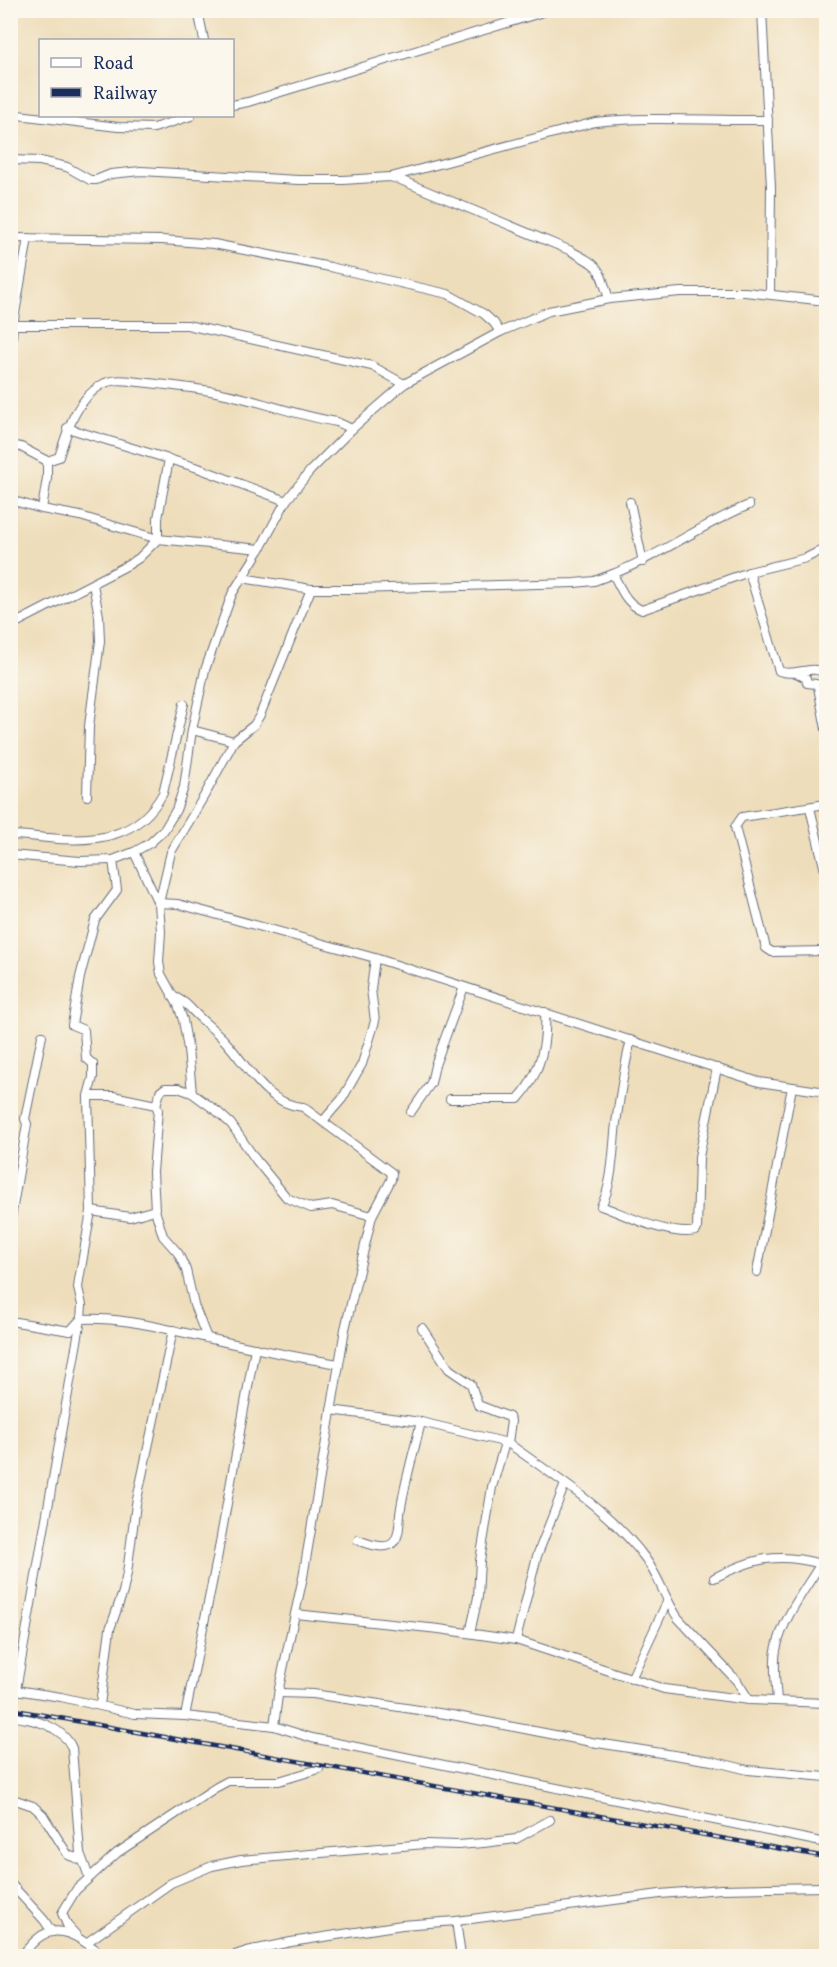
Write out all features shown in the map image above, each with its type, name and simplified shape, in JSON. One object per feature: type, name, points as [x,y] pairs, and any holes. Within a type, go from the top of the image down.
[{"type":"street","points":[[198,10],[204,39]]},
{"type":"street","points":[[234,105],[259,99],[550,10]]},
{"type":"street","points":[[762,10],[771,187],[770,294]]},
{"type":"street","points":[[10,114],[118,127],[154,128],[189,117]]},
{"type":"street","points":[[10,160],[40,161],[67,167],[90,180],[111,174],[141,171],[298,180],[343,180],[390,177],[595,122],[625,119],[768,120]]},
{"type":"street","points":[[390,177],[569,250],[595,264],[599,268],[609,299]]},
{"type":"street","points":[[10,238],[214,244],[448,294],[484,314],[500,332]]},
{"type":"street","points":[[10,364],[12,325],[28,238]]},
{"type":"street","points":[[10,855],[80,861],[113,860],[150,843],[164,830],[176,810],[184,787],[192,730],[205,670],[232,594],[286,501],[310,471],[352,429],[404,384],[500,332],[549,311],[609,299],[680,292],[770,294],[826,301]]},
{"type":"street","points":[[12,325],[187,325],[372,366],[404,384]]},
{"type":"street","points":[[10,445],[21,447],[47,461],[59,457],[67,428],[79,407],[104,383],[118,380],[226,394],[337,422],[352,429]]},
{"type":"street","points":[[67,428],[198,468],[286,501]]},
{"type":"street","points":[[10,626],[93,585],[139,558],[158,539],[158,518],[169,459]]},
{"type":"street","points":[[42,509],[47,461]]},
{"type":"street","points":[[10,500],[80,516],[158,539],[260,549]]},
{"type":"street","points":[[630,502],[643,562]]},
{"type":"street","points":[[242,578],[311,589],[575,583],[594,580],[643,562],[696,531],[749,505]]},
{"type":"street","points":[[613,574],[628,602],[642,610],[749,572],[806,558],[826,548]]},
{"type":"street","points":[[749,572],[779,671],[795,673],[820,669],[826,675]]},
{"type":"street","points":[[87,796],[89,726],[100,640],[99,616],[93,585]]},
{"type":"street","points":[[192,1093],[186,1035],[177,1005],[161,974],[159,962],[161,932],[159,903],[171,852],[234,741],[254,725],[260,715],[311,589]]},
{"type":"street","points":[[795,673],[806,678],[807,683],[816,684],[818,687],[826,729]]},
{"type":"street","points":[[10,835],[51,839],[88,838],[112,836],[137,825],[158,803],[163,793],[184,704]]},
{"type":"street","points":[[192,730],[234,741]]},
{"type":"street","points":[[826,804],[742,817],[735,827],[766,948],[772,952],[826,951]]},
{"type":"street","points":[[810,808],[826,875]]},
{"type":"street","points":[[134,852],[159,903]]},
{"type":"street","points":[[113,860],[117,890],[95,920],[80,977],[72,1025],[84,1030],[86,1058],[93,1064],[93,1077],[88,1096],[91,1211],[79,1280],[81,1319],[44,1538],[13,1690],[36,1692],[143,1715],[185,1716],[274,1726],[312,1738],[826,1843]]},
{"type":"street","points":[[159,903],[178,904],[375,958],[759,1082],[826,1092]]},
{"type":"street","points":[[323,1121],[342,1099],[362,1064],[375,1021],[371,988],[375,958]]},
{"type":"street","points":[[411,1112],[431,1083],[435,1065],[464,987]]},
{"type":"street","points":[[172,996],[183,1000],[223,1039],[262,1088],[292,1106],[303,1107],[392,1173],[391,1180],[372,1216],[339,1364],[274,1726]]},
{"type":"street","points":[[450,1099],[518,1099],[528,1086],[542,1055],[546,1032],[545,1012]]},
{"type":"street","points":[[10,1224],[27,1124],[25,1119],[42,1036]]},
{"type":"street","points":[[631,1040],[624,1069],[609,1177],[601,1206],[657,1227],[688,1232],[697,1229],[699,1157],[717,1068]]},
{"type":"street","points":[[757,1272],[792,1087]]},
{"type":"street","points":[[207,1338],[194,1305],[186,1270],[178,1253],[163,1236],[155,1210],[153,1172],[156,1104],[160,1092],[165,1088],[192,1093],[218,1112],[231,1124],[267,1175],[287,1198],[311,1208],[328,1204],[372,1216]]},
{"type":"street","points":[[88,1096],[114,1096],[156,1104]]},
{"type":"street","points":[[91,1211],[130,1217],[155,1210]]},
{"type":"street","points":[[10,1321],[70,1331],[81,1319],[113,1320],[339,1364]]},
{"type":"street","points":[[422,1328],[449,1368],[471,1384],[478,1405],[509,1418],[511,1421],[507,1443],[492,1487],[480,1561],[478,1597],[470,1633]]},
{"type":"street","points":[[100,1705],[110,1629],[123,1592],[135,1504],[173,1330]]},
{"type":"street","points":[[185,1716],[216,1568],[255,1348]]},
{"type":"street","points":[[332,1410],[421,1422],[507,1443],[565,1484],[628,1537],[658,1578],[678,1618],[737,1681],[749,1700]]},
{"type":"street","points":[[358,1540],[378,1546],[387,1546],[393,1544],[396,1539],[421,1422]]},
{"type":"street","points":[[516,1640],[537,1556],[565,1484]]},
{"type":"street","points":[[777,1701],[776,1650],[788,1618],[826,1555]]},
{"type":"street","points":[[714,1578],[749,1562],[770,1557],[794,1558],[821,1564]]},
{"type":"street","points":[[631,1679],[668,1600]]},
{"type":"street","points":[[295,1614],[516,1640],[664,1689],[749,1700],[826,1703]]},
{"type":"street","points":[[279,1693],[313,1694],[452,1716],[602,1744],[712,1761],[748,1770],[826,1776]]},
{"type":"street","points":[[10,1716],[40,1721],[70,1742],[81,1860],[89,1877]]},
{"type":"street","points":[[52,1932],[76,1890],[117,1852],[215,1788],[228,1781],[279,1781],[319,1769]]},
{"type":"street","points":[[10,1798],[33,1806],[43,1815],[68,1855],[81,1860]]},
{"type":"street","points":[[86,1943],[171,1883],[212,1866],[241,1860],[402,1846],[483,1844],[516,1839],[550,1820]]},
{"type":"street","points":[[10,1883],[52,1932]]},
{"type":"street","points":[[232,1956],[291,1942],[402,1925],[456,1921],[660,1894],[721,1889],[826,1887]]},
{"type":"street","points":[[10,1892],[28,1904]]},
{"type":"street","points":[[62,1913],[67,1925],[77,1936],[105,1956]]},
{"type":"street","points":[[456,1921],[460,1956]]},
{"type":"street","points":[[21,1956],[38,1938],[52,1932],[65,1932],[77,1936]]},
{"type":"railway","points":[[10,1709],[826,1857]]}]
